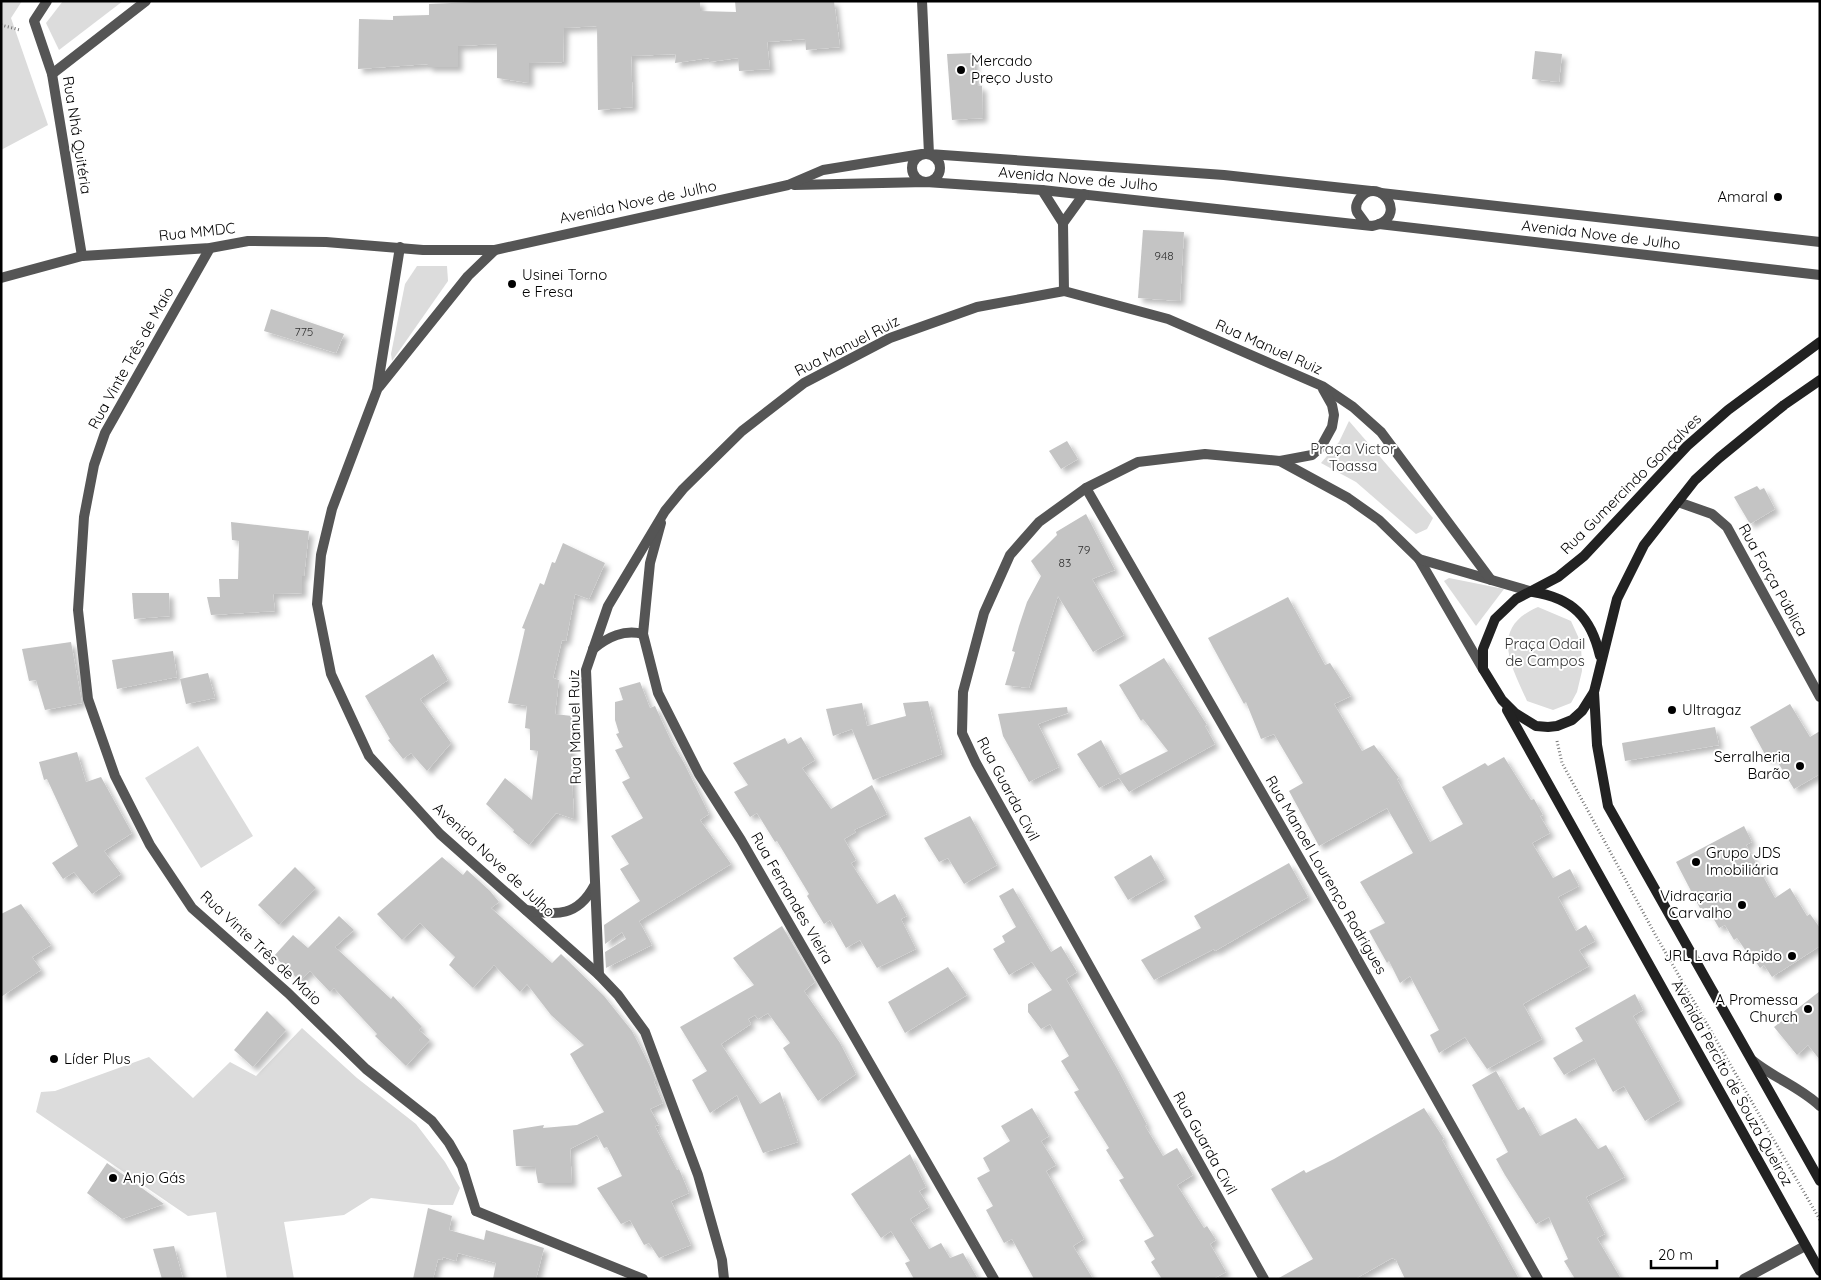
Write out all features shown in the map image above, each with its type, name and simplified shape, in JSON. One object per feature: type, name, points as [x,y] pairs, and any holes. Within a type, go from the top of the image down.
[{"type":"main road","name":"Rua Gumercindo Gonçalves","points":[[1533,592],[1558,577],[1584,556],[1687,446],[1728,410],[1820,342]]},
{"type":"main road","points":[[1601,659],[1596,639],[1590,626],[1579,612],[1558,597],[1533,592],[1516,598],[1495,619],[1483,649],[1483,669],[1502,700],[1524,720],[1536,726],[1557,726],[1572,720],[1582,711],[1594,692],[1617,599],[1644,545],[1695,480],[1784,405],[1820,380]]},
{"type":"main road","name":"Avenida Percito de Souza Queiroz","points":[[1594,692],[1596,745],[1608,806],[1820,1181]]},
{"type":"main road","name":"Avenida Percito de Souza Queiroz","points":[[1502,700],[1820,1271]]},
{"type":"street","name":"Rua Nhá Quitéria","points":[[47,1],[34,21],[52,74],[82,256]]},
{"type":"street","points":[[52,74],[146,1]]},
{"type":"street","points":[[922,1],[925,154]]},
{"type":"street","points":[[925,154],[935,156],[941,169],[933,180],[926,182],[918,179],[913,173],[912,166],[915,159],[925,154]]},
{"type":"street","name":"Avenida Nove de Julho","points":[[724,1279],[722,1260],[698,1175],[645,1032],[618,995],[598,975],[440,834],[369,756],[331,674],[317,604],[321,555],[332,510],[377,390],[400,247],[423,250],[494,250],[788,185],[823,170],[925,154],[1224,175],[1820,242]]},
{"type":"street","name":"Avenida Nove de Julho","points":[[788,185],[926,182],[1042,190],[1379,224],[1820,275]]},
{"type":"street","points":[[1042,190],[1063,222],[1064,291]]},
{"type":"street","points":[[1365,224],[1358,217],[1356,208],[1358,200],[1364,194],[1376,192],[1388,199],[1391,206],[1386,220],[1379,224]]},
{"type":"street","points":[[1063,222],[1084,194]]},
{"type":"street","name":"Rua MMDC","points":[[1,278],[82,256],[210,248],[248,241],[326,242],[400,247]]},
{"type":"street","name":"Rua Vinte Três de Maio","points":[[210,248],[105,433],[94,465],[84,517],[78,610],[88,698],[115,776],[150,845],[192,908],[288,993],[366,1068],[432,1121],[449,1143],[462,1166],[476,1211],[642,1279]]},
{"type":"street","name":"Avenida Nove de Julho","points":[[377,390],[468,276],[494,250]]},
{"type":"street","name":"Rua Manuel Ruiz","points":[[598,975],[586,670],[608,606],[665,511],[683,489],[742,431],[804,383],[890,338],[977,306],[1064,291],[1168,319],[1322,386],[1354,407],[1381,432],[1491,580]]},
{"type":"street","name":"Rua Guarda Civil","points":[[1264,1279],[981,772],[962,733],[963,692],[984,614],[1010,554],[1039,522],[1086,488],[1138,462],[1205,454],[1280,462],[1312,455],[1327,438],[1334,415],[1332,405],[1322,386]]},
{"type":"street","points":[[1280,462],[1348,498],[1379,520],[1419,559],[1483,669]]},
{"type":"street","name":"Rua Manoel Lourenço Rodrigues","points":[[1086,488],[1338,925],[1538,1279]]},
{"type":"street","name":"Rua Força Pública","points":[[1678,502],[1712,514],[1727,527],[1820,697]]},
{"type":"street","name":"Rua Fernandes Vieira","points":[[665,511],[650,563],[643,634],[658,693],[699,774],[746,849],[994,1279]]},
{"type":"street","points":[[1419,559],[1533,592]]},
{"type":"street","points":[[593,649],[605,639],[618,634],[633,632],[643,634]]},
{"type":"street","points":[[525,909],[548,914],[567,911],[579,906],[588,897],[595,885]]},
{"type":"street","points":[[1749,1058],[1769,1074],[1808,1094],[1820,1106]]},
{"type":"street","points":[[1744,1279],[1805,1246]]},
{"type":"path","points":[[1557,726],[1557,739],[1562,763],[1656,936],[1820,1220]]},
{"type":"green space","points":[[1,1],[22,1],[11,18],[48,125],[1,150]]},
{"type":"green space","points":[[63,1],[123,1],[59,50],[46,23]]},
{"type":"green space","points":[[417,266],[447,266],[448,281],[392,361],[391,354],[405,284]]},
{"type":"green space","name":"Praça Victor Toassa","points":[[1349,421],[1433,518],[1427,529],[1416,534],[1356,482],[1321,463],[1339,442]]},
{"type":"green space","points":[[1449,578],[1504,589],[1476,626],[1444,581]]},
{"type":"green space","name":"Praça Odail de Campos","points":[[1538,607],[1571,621],[1581,643],[1582,671],[1577,692],[1571,703],[1553,710],[1527,701],[1515,674],[1508,648],[1509,636],[1513,625]]},
{"type":"green space","points":[[198,746],[253,836],[201,868],[145,778]]},
{"type":"green space","points":[[302,1028],[357,1078],[416,1124],[445,1162],[460,1188],[453,1205],[432,1205],[371,1198],[344,1215],[284,1222],[294,1279],[227,1279],[216,1212],[188,1216],[36,1112],[41,1092],[55,1091],[149,1057],[193,1098],[230,1062],[256,1076]]},
{"type":"building","points":[[497,1],[700,1],[700,11],[736,12],[735,1],[834,1],[840,47],[806,50],[805,39],[767,42],[770,69],[739,71],[738,58],[709,62],[709,58],[675,63],[676,54],[631,56],[633,107],[598,110],[597,26],[564,28],[563,62],[529,63],[529,83],[497,78],[497,44],[458,46],[458,67],[428,67],[428,64],[358,69],[359,19],[393,20],[393,16],[429,15],[429,4]]},
{"type":"building","points":[[1535,51],[1562,54],[1559,82],[1532,79]]},
{"type":"building","name":"Mercado Preço Justo","points":[[973,53],[976,86],[982,86],[983,118],[952,120],[947,54]]},
{"type":"building","points":[[1143,230],[1184,232],[1180,301],[1138,298]]},
{"type":"building","points":[[271,309],[344,334],[336,353],[264,331]]},
{"type":"building","points":[[1067,441],[1078,459],[1061,469],[1049,451]]},
{"type":"building","points":[[1757,486],[1760,490],[1764,488],[1775,509],[1750,524],[1734,497]]},
{"type":"building","points":[[1086,514],[1115,570],[1092,579],[1124,635],[1093,652],[1058,596],[1029,688],[1005,685],[1015,652],[1012,651],[1019,626],[1027,602],[1041,576],[1031,561],[1057,535],[1056,532]]},
{"type":"building","points":[[231,522],[309,531],[304,576],[302,576],[302,593],[273,594],[275,611],[211,615],[207,597],[220,597],[219,579],[238,579],[239,541],[232,540]]},
{"type":"building","points":[[563,543],[605,563],[589,599],[575,594],[566,641],[562,640],[553,678],[559,680],[555,714],[572,716],[570,735],[574,819],[556,813],[529,845],[513,832],[514,830],[486,804],[505,778],[532,800],[538,751],[530,750],[530,729],[525,728],[527,706],[508,703],[525,629],[522,628],[540,583],[544,585],[552,562],[555,563]]},
{"type":"building","points":[[132,593],[169,593],[170,616],[134,619]]},
{"type":"building","points":[[1288,597],[1325,665],[1330,663],[1351,696],[1334,704],[1362,751],[1374,745],[1399,778],[1397,779],[1430,842],[1463,824],[1442,787],[1485,763],[1488,766],[1504,757],[1531,800],[1534,799],[1543,815],[1540,816],[1550,833],[1532,843],[1553,878],[1570,869],[1579,886],[1558,897],[1576,931],[1586,925],[1595,941],[1579,950],[1589,966],[1523,1004],[1542,1039],[1487,1069],[1465,1037],[1439,1053],[1430,1035],[1439,1030],[1410,976],[1400,983],[1389,961],[1387,963],[1369,931],[1385,923],[1360,882],[1413,853],[1387,808],[1319,846],[1289,791],[1303,783],[1274,734],[1261,739],[1246,702],[1244,704],[1208,638]]},
{"type":"building","points":[[71,642],[82,703],[45,710],[36,680],[29,681],[22,649]]},
{"type":"building","points":[[173,651],[177,677],[117,689],[112,660]]},
{"type":"building","points":[[433,654],[448,680],[420,699],[451,743],[427,771],[411,753],[403,759],[388,740],[390,739],[365,696]]},
{"type":"building","points":[[1164,658],[1207,725],[1205,726],[1215,744],[1129,792],[1119,778],[1099,788],[1077,754],[1101,740],[1120,775],[1168,751],[1143,719],[1141,721],[1119,685]]},
{"type":"building","points":[[208,673],[215,698],[186,704],[180,679]]},
{"type":"building","points":[[640,682],[650,708],[655,706],[709,814],[700,820],[731,864],[639,921],[652,945],[606,968],[605,952],[626,939],[622,932],[605,944],[604,925],[640,901],[620,869],[629,864],[611,836],[643,818],[622,782],[630,778],[615,750],[623,747],[616,734],[619,733],[615,720],[615,702],[623,700],[619,688]]},
{"type":"building","points":[[928,701],[942,754],[873,780],[852,729],[833,736],[826,709],[862,703],[867,726],[906,716],[903,703]]},
{"type":"building","points":[[1790,704],[1810,737],[1820,731],[1820,774],[1794,789],[1774,756],[1768,760],[1750,727]]},
{"type":"building","points":[[1067,707],[1068,713],[1038,724],[1059,767],[1029,782],[1003,736],[998,714]]},
{"type":"building","points":[[1715,727],[1719,745],[1625,761],[1622,743]]},
{"type":"building","points":[[801,737],[815,760],[802,768],[831,809],[872,785],[887,814],[854,830],[856,832],[844,839],[856,860],[851,863],[877,904],[895,894],[907,916],[901,919],[916,949],[877,968],[860,940],[846,948],[830,920],[824,924],[807,896],[809,894],[777,841],[775,842],[757,813],[750,817],[734,792],[748,785],[733,763],[785,738],[788,744]]},
{"type":"building","points":[[77,752],[86,782],[101,777],[132,833],[104,851],[121,874],[92,894],[74,872],[63,879],[52,863],[78,846],[47,779],[44,780],[39,762]]},
{"type":"building","points":[[970,816],[997,865],[964,884],[948,858],[939,862],[924,838]]},
{"type":"building","points":[[1744,826],[1752,842],[1746,845],[1775,898],[1790,888],[1807,916],[1810,914],[1820,928],[1820,946],[1772,977],[1764,965],[1760,968],[1737,938],[1734,940],[1725,925],[1719,928],[1709,911],[1703,914],[1676,862]]},
{"type":"building","points":[[1151,855],[1165,879],[1128,900],[1114,877]]},
{"type":"building","points":[[442,857],[463,875],[467,870],[490,891],[499,902],[491,908],[552,963],[561,954],[604,996],[632,1031],[656,1080],[654,1082],[663,1103],[650,1109],[659,1125],[655,1126],[677,1170],[679,1169],[689,1193],[671,1201],[691,1245],[659,1258],[649,1243],[644,1245],[630,1220],[621,1224],[597,1188],[622,1176],[607,1147],[604,1148],[597,1135],[570,1149],[572,1183],[538,1183],[535,1167],[516,1166],[513,1130],[544,1125],[543,1128],[577,1125],[604,1112],[570,1054],[584,1045],[551,1015],[527,984],[520,992],[494,965],[473,988],[449,965],[455,957],[420,923],[402,940],[377,914]]},
{"type":"building","points":[[1289,863],[1308,897],[1215,951],[1214,949],[1154,980],[1141,960],[1201,928],[1194,916]]},
{"type":"building","points":[[295,867],[316,888],[279,925],[258,905]]},
{"type":"building","points":[[1013,888],[1051,952],[1061,946],[1077,972],[1066,979],[1118,1070],[1147,1125],[1145,1126],[1163,1156],[1177,1148],[1193,1175],[1177,1185],[1204,1228],[1207,1226],[1216,1240],[1210,1244],[1226,1272],[1213,1279],[1162,1279],[1151,1262],[1155,1259],[1144,1241],[1154,1236],[1119,1180],[1124,1178],[1106,1150],[1109,1148],[1074,1092],[1079,1090],[1061,1061],[1069,1056],[1050,1024],[1041,1029],[1028,1012],[1028,1004],[1052,990],[1032,962],[1009,975],[993,949],[1005,942],[1002,936],[1016,927],[999,896]]},
{"type":"building","points":[[21,904],[51,945],[32,957],[41,970],[1,997],[1,914]]},
{"type":"building","points":[[339,916],[354,930],[335,947],[391,999],[393,996],[422,1027],[419,1030],[430,1040],[406,1066],[375,1036],[377,1034],[334,988],[330,992],[310,971],[300,981],[274,956],[293,935],[308,948]]},
{"type":"building","points":[[782,926],[815,982],[804,991],[840,1043],[856,1074],[818,1101],[783,1048],[790,1043],[768,1013],[758,1019],[755,1015],[748,1019],[751,1024],[721,1044],[760,1104],[780,1092],[798,1142],[763,1153],[737,1095],[710,1113],[692,1080],[707,1071],[680,1027],[754,985],[733,958]]},
{"type":"building","points":[[948,967],[967,995],[905,1033],[888,1002]]},
{"type":"building","name":"A Promessa Church","points":[[1820,991],[1820,1060],[1808,1045],[1797,1055],[1774,1027]]},
{"type":"building","points":[[1635,994],[1643,1010],[1633,1016],[1680,1100],[1645,1121],[1624,1086],[1613,1092],[1594,1058],[1564,1075],[1553,1058],[1583,1041],[1575,1028]]},
{"type":"building","points":[[267,1011],[286,1030],[253,1067],[234,1050]]},
{"type":"building","points":[[1496,1071],[1518,1110],[1524,1107],[1540,1136],[1576,1118],[1598,1149],[1606,1145],[1625,1177],[1586,1197],[1605,1234],[1597,1238],[1621,1279],[1575,1279],[1564,1261],[1568,1259],[1549,1217],[1536,1224],[1505,1175],[1496,1159],[1508,1152],[1472,1085]]},
{"type":"building","points":[[1032,1108],[1049,1136],[1041,1141],[1056,1165],[1046,1171],[1084,1239],[1073,1246],[1093,1279],[1034,1279],[1012,1239],[1004,1243],[986,1210],[993,1206],[977,1178],[990,1171],[983,1158],[1010,1141],[1001,1126]]},
{"type":"building","points":[[1424,1108],[1444,1139],[1442,1140],[1519,1279],[1405,1279],[1396,1260],[1392,1258],[1355,1279],[1277,1279],[1313,1259],[1271,1189],[1304,1170],[1306,1173],[1334,1159]]},
{"type":"building","points":[[910,1154],[926,1187],[919,1191],[929,1207],[910,1219],[929,1249],[941,1243],[950,1258],[963,1253],[978,1279],[914,1279],[905,1263],[910,1261],[891,1231],[881,1238],[851,1194]]},
{"type":"building","name":"Anjo Gás","points":[[107,1163],[164,1204],[122,1219],[87,1193]]},
{"type":"building","points":[[428,1208],[452,1216],[449,1230],[484,1240],[486,1230],[544,1248],[536,1279],[493,1279],[496,1263],[458,1253],[456,1261],[443,1257],[442,1260],[438,1259],[433,1279],[413,1279]]},
{"type":"building","points":[[174,1246],[183,1279],[162,1279],[153,1249]]},
{"type":"place","name":"Mercado Preço Justo","points":[[961,70]]},
{"type":"place","name":"Amaral","points":[[1778,197]]},
{"type":"place","name":"Usinei Torno e Fresa","points":[[512,284]]},
{"type":"place","name":"Ultragaz","points":[[1672,710]]},
{"type":"place","name":"Serralheria Barão","points":[[1800,766]]},
{"type":"place","name":"Grupo JDS Imobiliária","points":[[1696,862]]},
{"type":"place","name":"Vidraçaria Carvalho","points":[[1742,905]]},
{"type":"place","name":"JRL Lava Rápido","points":[[1792,956]]},
{"type":"place","name":"A Promessa Church","points":[[1808,1009]]},
{"type":"place","name":"Líder Plus","points":[[54,1059]]},
{"type":"place","name":"Anjo Gás","points":[[113,1178]]}]
